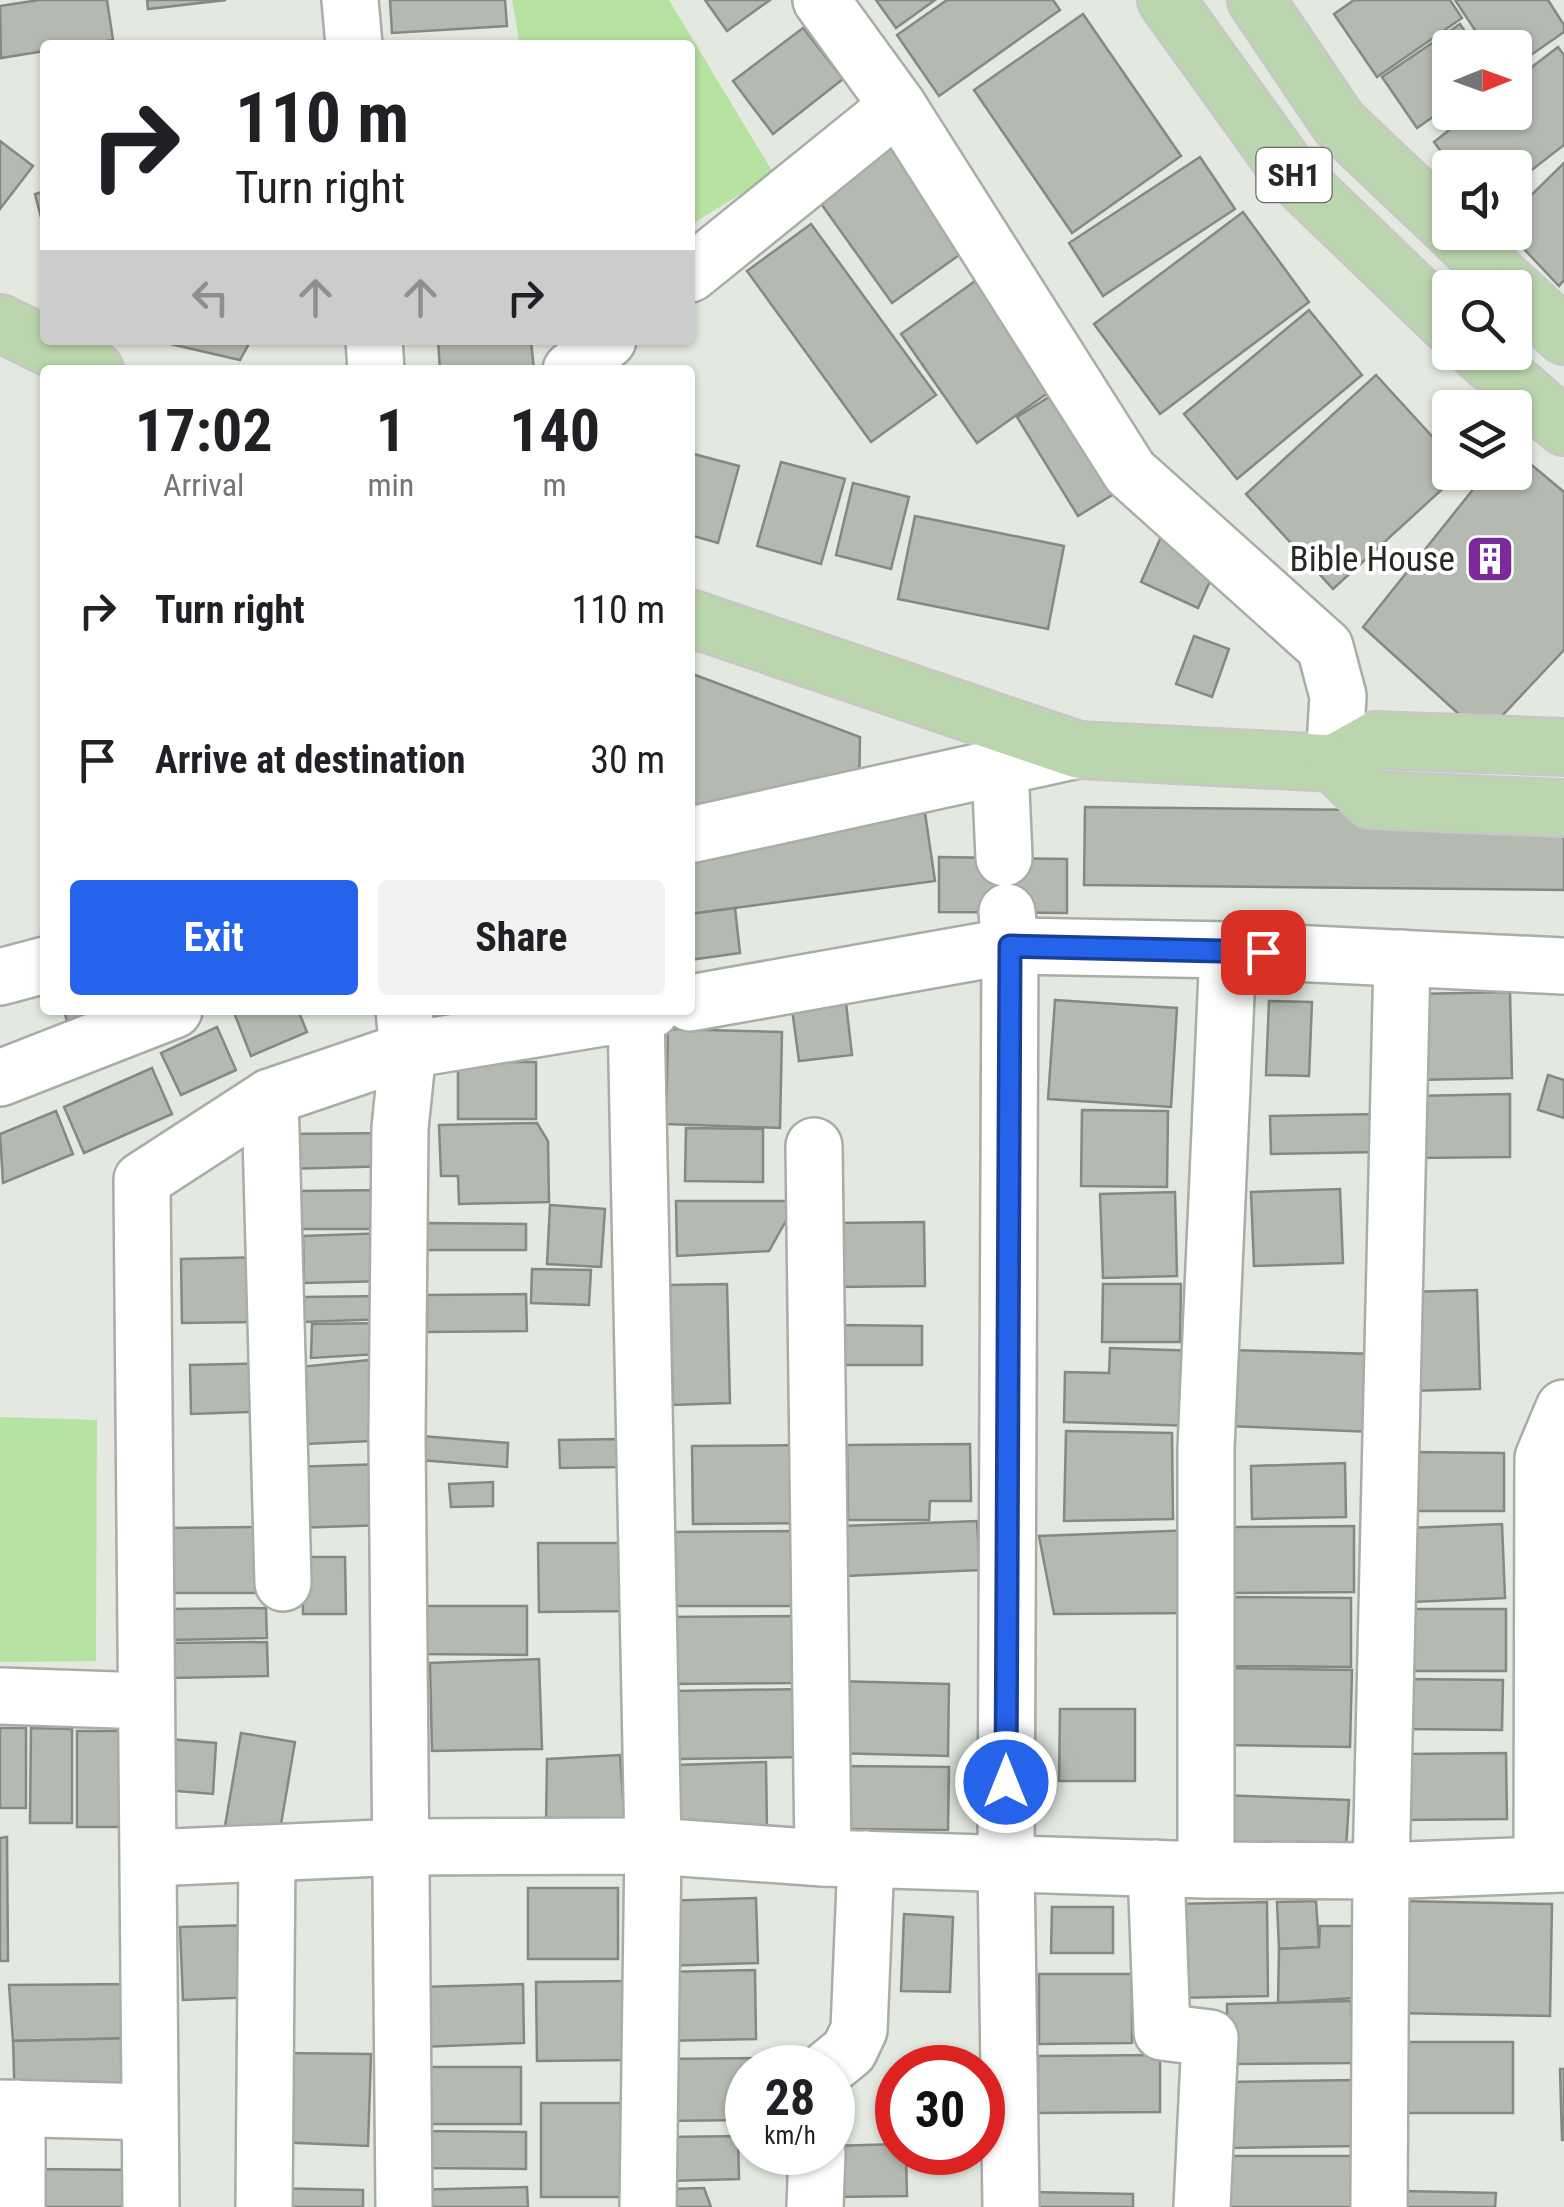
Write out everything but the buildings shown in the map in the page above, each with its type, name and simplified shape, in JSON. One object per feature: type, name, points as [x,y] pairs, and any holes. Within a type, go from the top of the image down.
[{"type":"main road","name":"SH1","points":[[1166,0],[1290,171],[1432,309]]},
{"type":"main road","name":"SH1","points":[[1256,0],[1339,123],[1432,211]]},
{"type":"main road","name":"SH1","points":[[1473,250],[1494,270]]},
{"type":"main road","name":"SH1","points":[[1532,306],[1564,336]]},
{"type":"main road","points":[[0,323],[40,343]]},
{"type":"main road","points":[[44,345],[85,365]]},
{"type":"main road","points":[[1499,370],[1564,427]]},
{"type":"main road","points":[[695,620],[1078,750],[1334,763],[1375,740],[1564,748]]},
{"type":"main road","points":[[1334,763],[1371,800],[1564,808]]},
{"type":"street","points":[[350,0],[354,40]]},
{"type":"street","points":[[821,0],[898,106],[1130,472],[1325,648],[1338,696],[1334,763]]},
{"type":"street","points":[[695,270],[898,106]]},
{"type":"street","points":[[577,365],[602,345]]},
{"type":"street","points":[[695,833],[1078,750]]},
{"type":"street","points":[[1000,768],[1004,858]]},
{"type":"street","points":[[1008,929],[1006,1862],[1011,2207]]},
{"type":"street","points":[[695,1002],[1008,929],[1228,950],[1564,966]]},
{"type":"street","points":[[1202,2207],[1210,2038],[1162,2032],[1181,1869],[1206,1448],[1228,950]]},
{"type":"street","points":[[1379,2207],[1381,1870],[1402,958]]},
{"type":"street","points":[[0,977],[40,966]]},
{"type":"street","points":[[0,1078],[161,1015]]},
{"type":"street","points":[[151,2207],[142,1180],[270,1097],[406,1030],[594,1015]]},
{"type":"street","points":[[644,1015],[652,1846],[648,2207]]},
{"type":"street","points":[[404,2207],[398,1436],[400,1128],[406,1030]]},
{"type":"street","points":[[270,1097],[283,1582]]},
{"type":"street","points":[[814,1146],[844,1858],[859,2030],[852,2045]]},
{"type":"street","points":[[150,1858],[403,1847],[652,1846],[844,1858],[1181,1869],[1381,1870],[1553,1864],[1543,1458],[1564,1408]]},
{"type":"street","points":[[0,1696],[146,1701]]},
{"type":"street","points":[[264,2207],[267,1855]]},
{"type":"street","points":[[16,2207],[8,2108],[150,2112]]},
{"type":"street","points":[[815,2207],[816,2175]]},
{"type":"green space","points":[[512,0],[669,0],[693,40],[519,40]]},
{"type":"green space","points":[[695,43],[774,174],[695,222]]},
{"type":"green space","points":[[0,1417],[97,1420],[96,1661],[0,1662]]},
{"type":"place","name":"Bible House","points":[[1490,559]]},
{"type":"route","points":[[1006,1782],[1010,946],[1263,952]]}]
